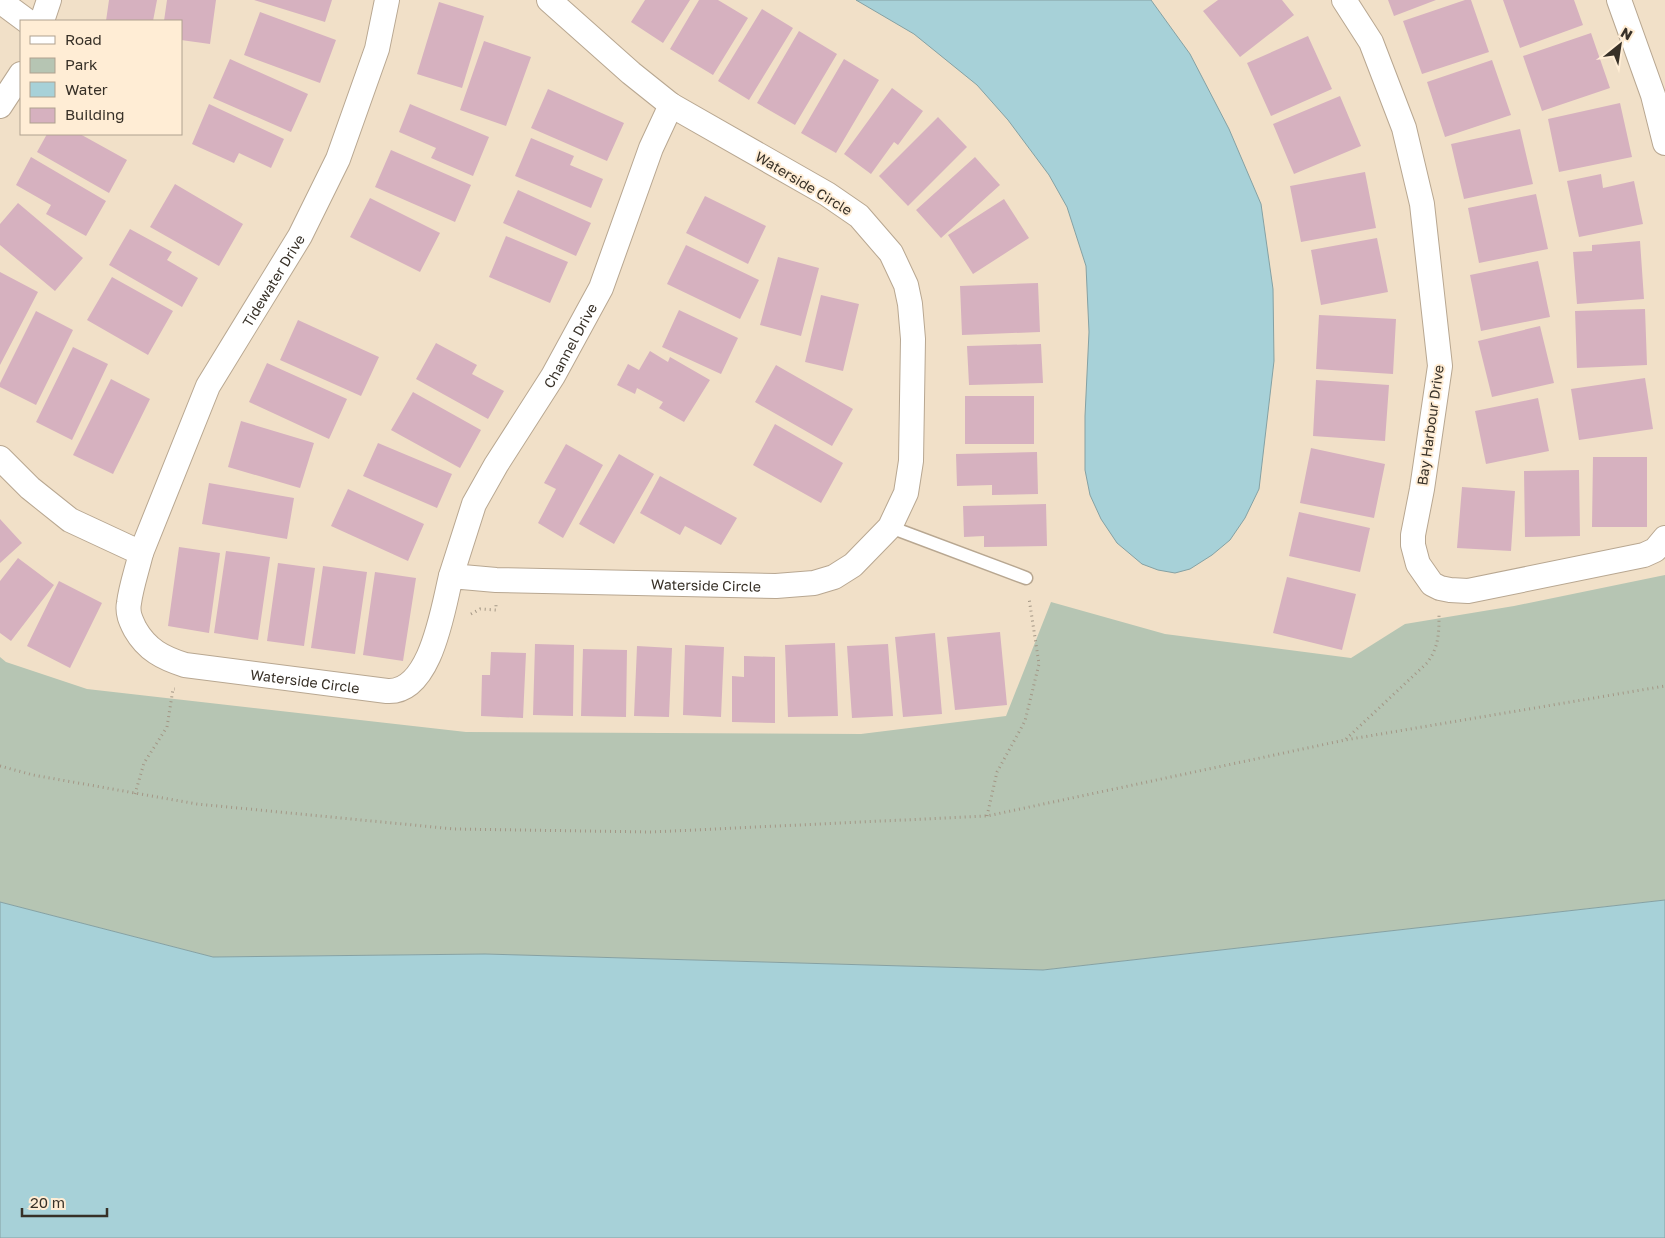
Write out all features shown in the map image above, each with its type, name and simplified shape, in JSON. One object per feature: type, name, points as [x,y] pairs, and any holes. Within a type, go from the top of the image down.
[{"type":"street","points":[[42,20],[49,0]]},
{"type":"street","name":"Tidewater Drive","points":[[141,553],[208,386],[300,236],[338,159],[377,49],[387,0]]},
{"type":"street","name":"Waterside Circle","points":[[141,553],[129,604],[129,614],[140,637],[148,648],[165,658],[185,665],[394,691],[402,689],[419,675],[425,666],[451,576],[496,580],[776,586],[814,584],[834,577],[853,565],[890,528],[906,493],[911,461],[913,339],[906,284],[891,253],[871,228],[844,205],[671,105],[631,74],[549,0]]},
{"type":"street","name":"Bay Harbour Drive","points":[[1344,0],[1371,42],[1404,128],[1422,204],[1440,366],[1413,545],[1415,555],[1423,572],[1432,584],[1440,588]]},
{"type":"street","points":[[1619,0],[1653,95],[1665,143]]},
{"type":"street","points":[[0,1],[26,20]]},
{"type":"street","points":[[0,106],[20,76]]},
{"type":"street","name":"Channel Drive","points":[[451,576],[474,504],[496,465],[553,376],[602,288],[651,148],[671,105]]},
{"type":"street","points":[[0,458],[30,488],[70,520],[141,553]]},
{"type":"street","points":[[1440,588],[1468,591],[1644,556],[1655,550],[1665,538]]},
{"type":"lane","points":[[890,528],[1026,578]]},
{"type":"path","points":[[987,816],[997,772],[1025,721],[1039,664],[1026,578]]},
{"type":"path","points":[[1345,740],[1427,663],[1432,656],[1438,638],[1440,588]]},
{"type":"path","points":[[0,766],[33,775],[197,804],[454,829],[652,832],[987,816],[1345,740],[1665,686]]},
{"type":"green space","points":[[1665,575],[1665,900],[1043,970],[485,954],[213,957],[0,902],[0,657],[6,662],[87,689],[466,732],[861,734],[1006,716],[1051,602],[1165,634],[1351,658],[1405,624],[1514,606]]},
{"type":"water","points":[[856,0],[1151,0],[1190,54],[1229,129],[1261,204],[1273,289],[1274,361],[1259,489],[1245,518],[1230,540],[1212,555],[1190,569],[1175,573],[1158,570],[1142,564],[1117,543],[1101,519],[1090,495],[1085,470],[1085,416],[1089,332],[1086,266],[1067,207],[1049,175],[1008,120],[977,85],[914,34]]},
{"type":"water","points":[[1665,900],[1665,1238],[0,1238],[0,902],[213,957],[485,954],[1043,970]]},
{"type":"building","points":[[109,0],[157,0],[153,20],[106,20]]},
{"type":"building","points":[[167,0],[216,0],[210,44],[182,40],[182,20],[164,20]]},
{"type":"building","points":[[254,0],[332,0],[325,22]]},
{"type":"building","points":[[645,0],[690,0],[663,43],[631,22]]},
{"type":"building","points":[[699,0],[718,0],[748,18],[713,75],[670,49]]},
{"type":"building","points":[[1218,0],[1282,0],[1294,15],[1240,57],[1203,11]]},
{"type":"building","points":[[1388,0],[1436,0],[1394,16]]},
{"type":"building","points":[[1465,0],[1471,0],[1489,52],[1422,74],[1403,21]]},
{"type":"building","points":[[1503,0],[1574,0],[1583,25],[1520,48]]},
{"type":"building","points":[[439,2],[484,16],[462,88],[417,74]]},
{"type":"building","points":[[762,9],[793,28],[749,100],[718,81]]},
{"type":"building","points":[[260,12],[336,40],[320,83],[244,55]]},
{"type":"building","points":[[799,31],[837,54],[795,125],[757,103]]},
{"type":"building","points":[[1591,33],[1610,88],[1542,111],[1523,56]]},
{"type":"building","points":[[1308,36],[1332,89],[1271,116],[1247,63]]},
{"type":"building","points":[[484,41],[531,57],[506,126],[460,110]]},
{"type":"building","points":[[230,59],[308,94],[291,132],[213,98]]},
{"type":"building","points":[[844,59],[879,80],[836,153],[801,133]]},
{"type":"building","points":[[1492,60],[1511,115],[1445,137],[1427,82]]},
{"type":"building","points":[[892,88],[923,111],[898,145],[894,142],[871,174],[844,154]]},
{"type":"building","points":[[548,89],[624,123],[607,161],[531,128]]},
{"type":"building","points":[[1340,96],[1361,146],[1294,174],[1273,124]]},
{"type":"building","points":[[1620,103],[1632,157],[1559,172],[1548,119]]},
{"type":"building","points":[[209,104],[284,139],[271,168],[239,153],[234,163],[192,144]]},
{"type":"building","points":[[410,104],[489,137],[473,176],[431,158],[436,148],[399,132]]},
{"type":"building","points":[[938,117],[967,147],[908,206],[879,176]]},
{"type":"building","points":[[1520,129],[1533,184],[1464,199],[1451,144]]},
{"type":"building","points":[[46,135],[82,135],[127,160],[109,193],[37,152]]},
{"type":"building","points":[[531,138],[574,156],[570,165],[603,179],[591,208],[515,176]]},
{"type":"building","points":[[391,150],[471,185],[455,222],[375,187]]},
{"type":"building","points":[[31,157],[106,201],[86,236],[46,214],[51,205],[16,185]]},
{"type":"building","points":[[975,157],[1000,185],[941,238],[916,210]]},
{"type":"building","points":[[1365,172],[1376,228],[1301,242],[1290,186]]},
{"type":"building","points":[[1601,174],[1603,188],[1634,181],[1643,224],[1579,237],[1567,181]]},
{"type":"building","points":[[175,184],[243,224],[219,266],[150,227]]},
{"type":"building","points":[[518,190],[591,223],[576,256],[503,223]]},
{"type":"building","points":[[1536,194],[1548,249],[1479,263],[1468,208]]},
{"type":"building","points":[[705,196],[766,226],[748,264],[686,233]]},
{"type":"building","points":[[370,198],[440,233],[420,272],[350,237]]},
{"type":"building","points":[[1004,199],[1029,238],[973,274],[948,235]]},
{"type":"building","points":[[18,203],[83,258],[55,291],[0,245],[0,224]]},
{"type":"building","points":[[130,229],[172,252],[167,260],[198,278],[182,307],[109,265]]},
{"type":"building","points":[[506,236],[568,262],[550,303],[489,277]]},
{"type":"building","points":[[1377,238],[1388,292],[1321,305],[1311,250]]},
{"type":"building","points":[[1640,241],[1644,299],[1577,304],[1573,252],[1592,251],[1592,245]]},
{"type":"building","points":[[686,245],[759,280],[740,319],[667,284]]},
{"type":"building","points":[[778,257],[819,268],[801,336],[760,325]]},
{"type":"building","points":[[1538,261],[1550,317],[1481,331],[1470,275]]},
{"type":"building","points":[[0,272],[38,292],[0,365]]},
{"type":"building","points":[[112,277],[173,311],[148,355],[87,320]]},
{"type":"building","points":[[1038,283],[1040,332],[962,335],[960,286]]},
{"type":"building","points":[[821,295],[859,304],[843,371],[805,362]]},
{"type":"building","points":[[1645,309],[1647,365],[1577,368],[1575,311]]},
{"type":"building","points":[[679,310],[738,338],[721,374],[662,347]]},
{"type":"building","points":[[36,311],[73,330],[36,405],[0,387],[0,383]]},
{"type":"building","points":[[1319,315],[1396,319],[1393,374],[1316,369]]},
{"type":"building","points":[[298,320],[379,357],[361,396],[280,360]]},
{"type":"building","points":[[1540,326],[1554,383],[1492,397],[1478,341]]},
{"type":"building","points":[[436,343],[477,365],[472,374],[504,391],[488,419],[416,379]]},
{"type":"building","points":[[1041,344],[1043,383],[969,385],[967,346]]},
{"type":"building","points":[[73,347],[108,364],[72,440],[36,422]]},
{"type":"building","points":[[650,351],[668,362],[670,357],[710,380],[684,422],[659,408],[663,402],[637,388],[635,394],[617,385],[628,364],[639,370]]},
{"type":"building","points":[[267,363],[347,399],[329,439],[249,402]]},
{"type":"building","points":[[776,365],[853,409],[832,446],[755,402]]},
{"type":"building","points":[[1645,378],[1653,429],[1579,440],[1571,389]]},
{"type":"building","points":[[111,379],[150,399],[113,474],[73,455]]},
{"type":"building","points":[[1316,380],[1389,385],[1385,441],[1313,436]]},
{"type":"building","points":[[413,392],[481,430],[460,468],[391,430]]},
{"type":"building","points":[[965,396],[1034,396],[1034,444],[965,444]]},
{"type":"building","points":[[1538,398],[1549,451],[1486,464],[1475,411]]},
{"type":"building","points":[[241,421],[314,443],[300,488],[228,467]]},
{"type":"building","points":[[775,424],[843,463],[821,503],[753,465]]},
{"type":"building","points":[[378,443],[452,474],[437,508],[363,476]]},
{"type":"building","points":[[566,444],[603,465],[563,538],[538,523],[556,489],[544,483]]},
{"type":"building","points":[[1311,448],[1385,464],[1374,518],[1300,503]]},
{"type":"building","points":[[1037,452],[1038,494],[992,495],[992,485],[957,486],[956,454]]},
{"type":"building","points":[[619,454],[654,474],[614,544],[579,524]]},
{"type":"building","points":[[1593,457],[1647,457],[1647,527],[1592,527]]},
{"type":"building","points":[[1579,470],[1580,536],[1525,537],[1524,471]]},
{"type":"building","points":[[660,476],[737,518],[721,545],[685,526],[680,535],[640,513]]},
{"type":"building","points":[[209,483],[294,498],[287,539],[202,524]]},
{"type":"building","points":[[1462,487],[1515,491],[1511,551],[1457,548]]},
{"type":"building","points":[[348,489],[424,524],[408,561],[331,526]]},
{"type":"building","points":[[1046,504],[1047,546],[984,547],[984,536],[964,537],[963,506]]},
{"type":"building","points":[[1299,512],[1370,528],[1360,572],[1289,556]]},
{"type":"building","points":[[0,519],[22,543],[0,563]]},
{"type":"building","points":[[179,547],[220,553],[209,633],[168,626]]},
{"type":"building","points":[[226,551],[270,557],[258,640],[214,633]]},
{"type":"building","points":[[18,558],[54,585],[11,641],[0,633],[0,581]]},
{"type":"building","points":[[278,563],[315,568],[304,646],[267,641]]},
{"type":"building","points":[[323,566],[367,572],[355,654],[311,648]]},
{"type":"building","points":[[375,572],[416,578],[403,661],[363,655]]},
{"type":"building","points":[[1287,577],[1356,594],[1342,650],[1273,633]]},
{"type":"building","points":[[59,581],[102,603],[70,668],[27,646]]},
{"type":"building","points":[[1000,632],[1007,705],[955,710],[947,637]]},
{"type":"building","points":[[935,633],[942,714],[903,717],[895,637]]},
{"type":"building","points":[[835,643],[838,716],[788,717],[785,645]]},
{"type":"building","points":[[535,644],[574,645],[573,716],[533,715]]},
{"type":"building","points":[[888,644],[893,716],[852,718],[847,646]]},
{"type":"building","points":[[685,645],[724,647],[721,717],[683,715]]},
{"type":"building","points":[[637,646],[672,648],[669,717],[634,716]]},
{"type":"building","points":[[583,649],[627,650],[626,717],[581,716]]},
{"type":"building","points":[[491,652],[526,653],[523,718],[481,716],[482,675],[490,675]]},
{"type":"building","points":[[744,656],[775,657],[775,723],[732,722],[732,676],[744,677]]}]
